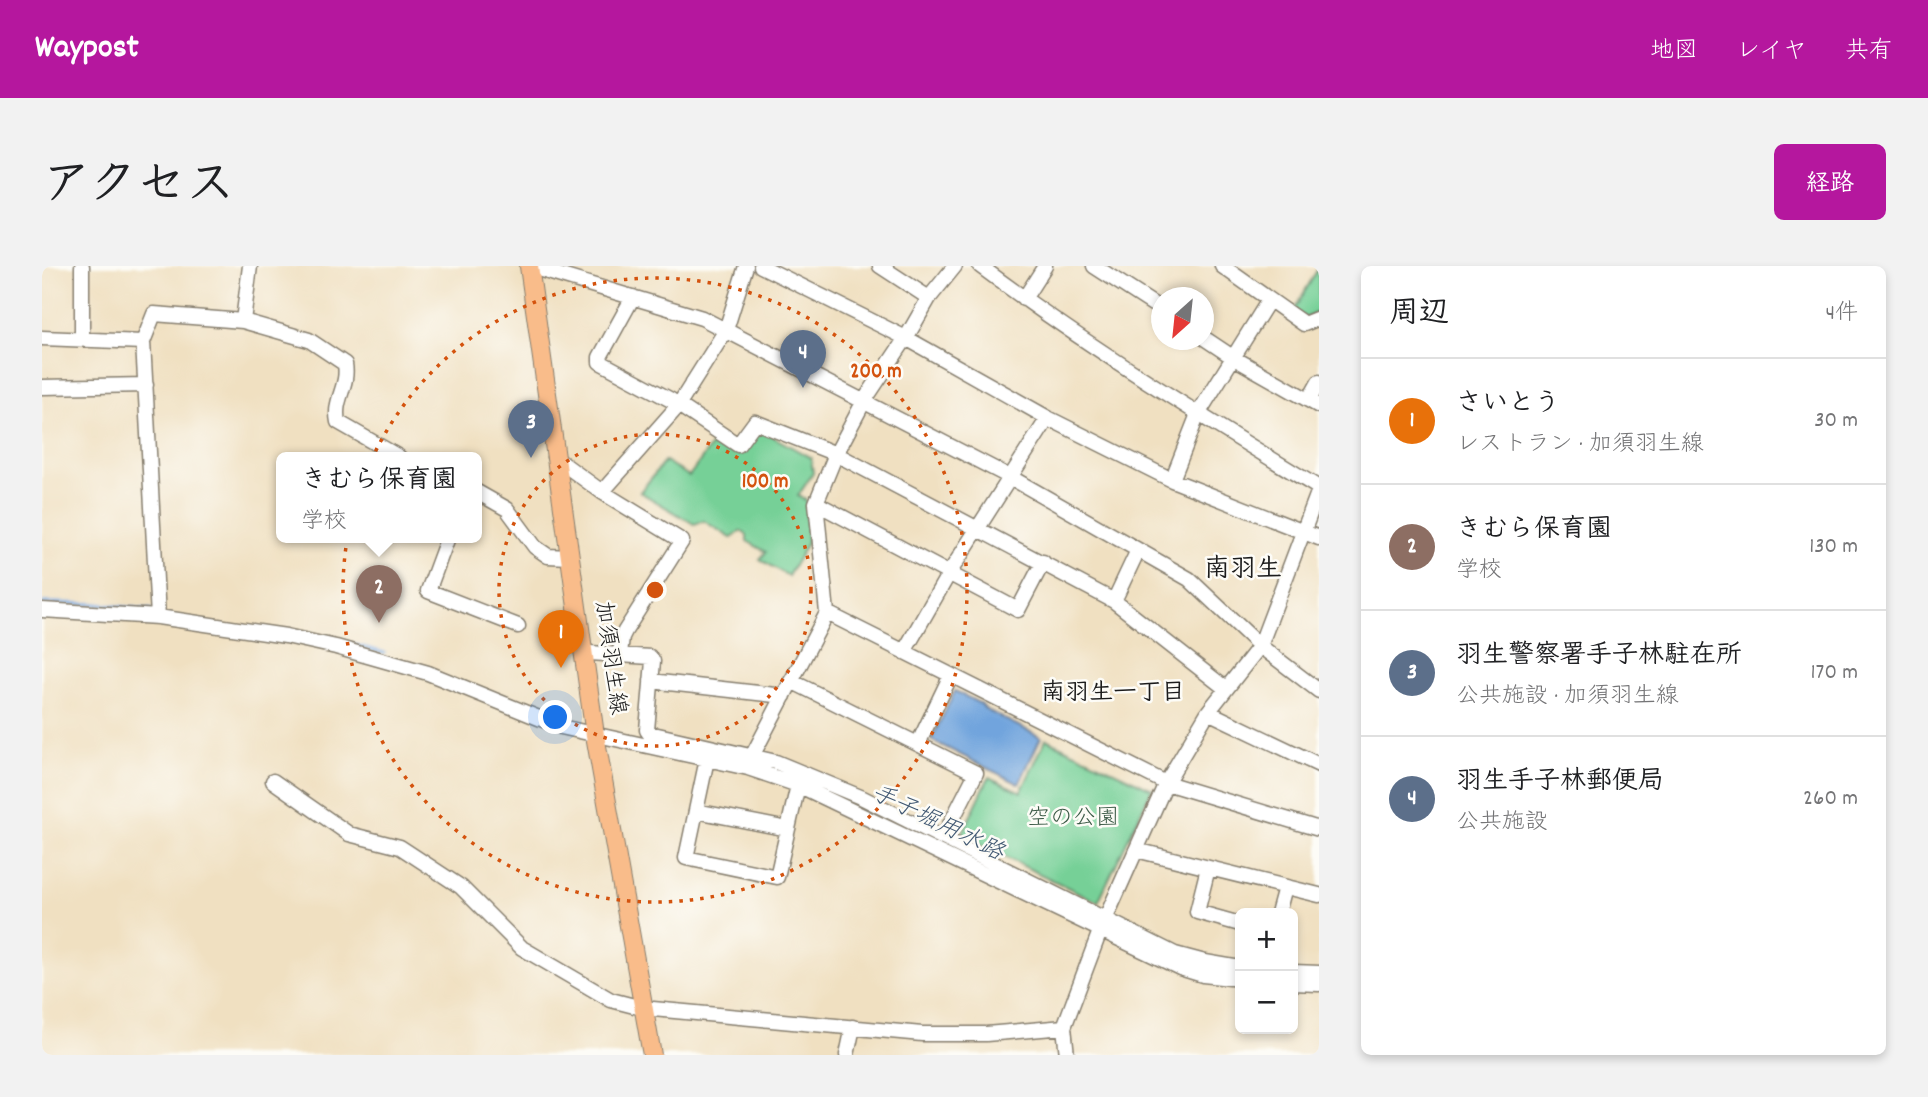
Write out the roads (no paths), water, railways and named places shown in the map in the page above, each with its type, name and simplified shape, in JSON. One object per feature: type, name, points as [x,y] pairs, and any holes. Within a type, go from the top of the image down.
[{"type":"main road","name":"加須羽生線","points":[[529,266],[595,735],[652,1055]]},
{"type":"street","points":[[82,266],[82,340]]},
{"type":"street","points":[[243,321],[250,266]]},
{"type":"street","points":[[529,266],[702,318],[1010,477],[1189,579],[1260,646],[1319,691]]},
{"type":"street","points":[[602,492],[678,406],[726,330],[746,266]]},
{"type":"street","points":[[761,266],[906,338],[1048,418],[1172,480],[1319,538]]},
{"type":"street","points":[[880,266],[929,298]]},
{"type":"street","points":[[750,762],[827,613],[816,503],[836,454],[864,401],[929,298],[955,266]]},
{"type":"street","points":[[980,266],[1024,299],[1198,414],[1319,489],[1260,646],[1208,712],[1166,783],[1136,850],[1103,925],[1064,1027],[1067,1055]]},
{"type":"street","points":[[1024,299],[1045,266]]},
{"type":"street","points":[[1094,266],[1151,303]]},
{"type":"street","points":[[1222,266],[1304,324],[1319,318]]},
{"type":"street","points":[[633,297],[600,357],[600,362],[678,406],[738,445],[755,422],[836,454],[979,528],[1114,601],[1225,688]]},
{"type":"street","points":[[1172,480],[1198,414],[1269,300]]},
{"type":"street","points":[[158,617],[143,342],[154,314],[243,321],[309,340],[345,364],[347,376],[336,410],[338,422],[390,452]]},
{"type":"street","points":[[42,338],[143,342]]},
{"type":"street","points":[[1214,345],[1314,403],[1319,382]]},
{"type":"street","points":[[42,387],[146,385]]},
{"type":"street","points":[[904,652],[948,575],[1048,418]]},
{"type":"street","points":[[554,457],[602,492],[682,541],[625,631],[620,654]]},
{"type":"street","points":[[482,495],[507,509],[541,552],[548,556],[569,557]]},
{"type":"street","points":[[816,503],[1018,610],[1042,562]]},
{"type":"street","points":[[447,543],[428,591],[518,626]]},
{"type":"street","points":[[1114,601],[1138,550]]},
{"type":"street","points":[[42,610],[158,617],[286,636],[428,673],[550,724],[707,759],[776,762],[863,798],[1192,972],[1235,978]]},
{"type":"street","points":[[827,613],[1166,783],[1319,829]]},
{"type":"street","points":[[583,654],[650,657],[653,661],[647,730],[649,733],[750,762],[942,853],[1103,925],[1175,954],[1235,967]]},
{"type":"street","points":[[918,744],[951,675]]},
{"type":"street","points":[[651,681],[784,696]]},
{"type":"street","points":[[791,681],[976,773],[947,830]]},
{"type":"street","points":[[1208,712],[1319,765]]},
{"type":"street","points":[[707,759],[686,858],[777,877],[798,785]]},
{"type":"street","points":[[273,780],[349,834],[400,847],[461,887],[522,948],[611,1000],[642,1008],[922,1034],[986,1034],[1064,1027]]},
{"type":"street","points":[[696,811],[788,829]]},
{"type":"street","points":[[1136,850],[1319,895]]},
{"type":"street","points":[[1208,868],[1197,912],[1235,923]]},
{"type":"street","points":[[1279,908],[1285,887]]},
{"type":"street","points":[[1298,972],[1319,973]]},
{"type":"street","points":[[1298,983],[1319,984]]},
{"type":"street","points":[[847,1055],[853,1027]]},
{"type":"water","points":[[955,691],[981,704],[986,710],[1041,737],[1019,784],[931,740]]},
{"type":"waterway","name":"手子堀用水路","points":[[44,603],[94,604],[151,610]]},
{"type":"waterway","name":"手子堀用水路","points":[[354,645],[384,653]]},
{"type":"place","name":"羽生手子林郵便局","points":[[803,388]]},
{"type":"place","name":"羽生警察署手子林駐在所","points":[[531,458]]},
{"type":"place","name":"きむら保育園","points":[[379,623]]},
{"type":"place","name":"さいとう","points":[[561,668]]},
{"type":"district","name":"南羽生","points":[[1243,570]]},
{"type":"district","name":"南羽生一丁目","points":[[1113,694]]},
{"type":"park label","name":"空の公園","points":[[1073,819]]}]
